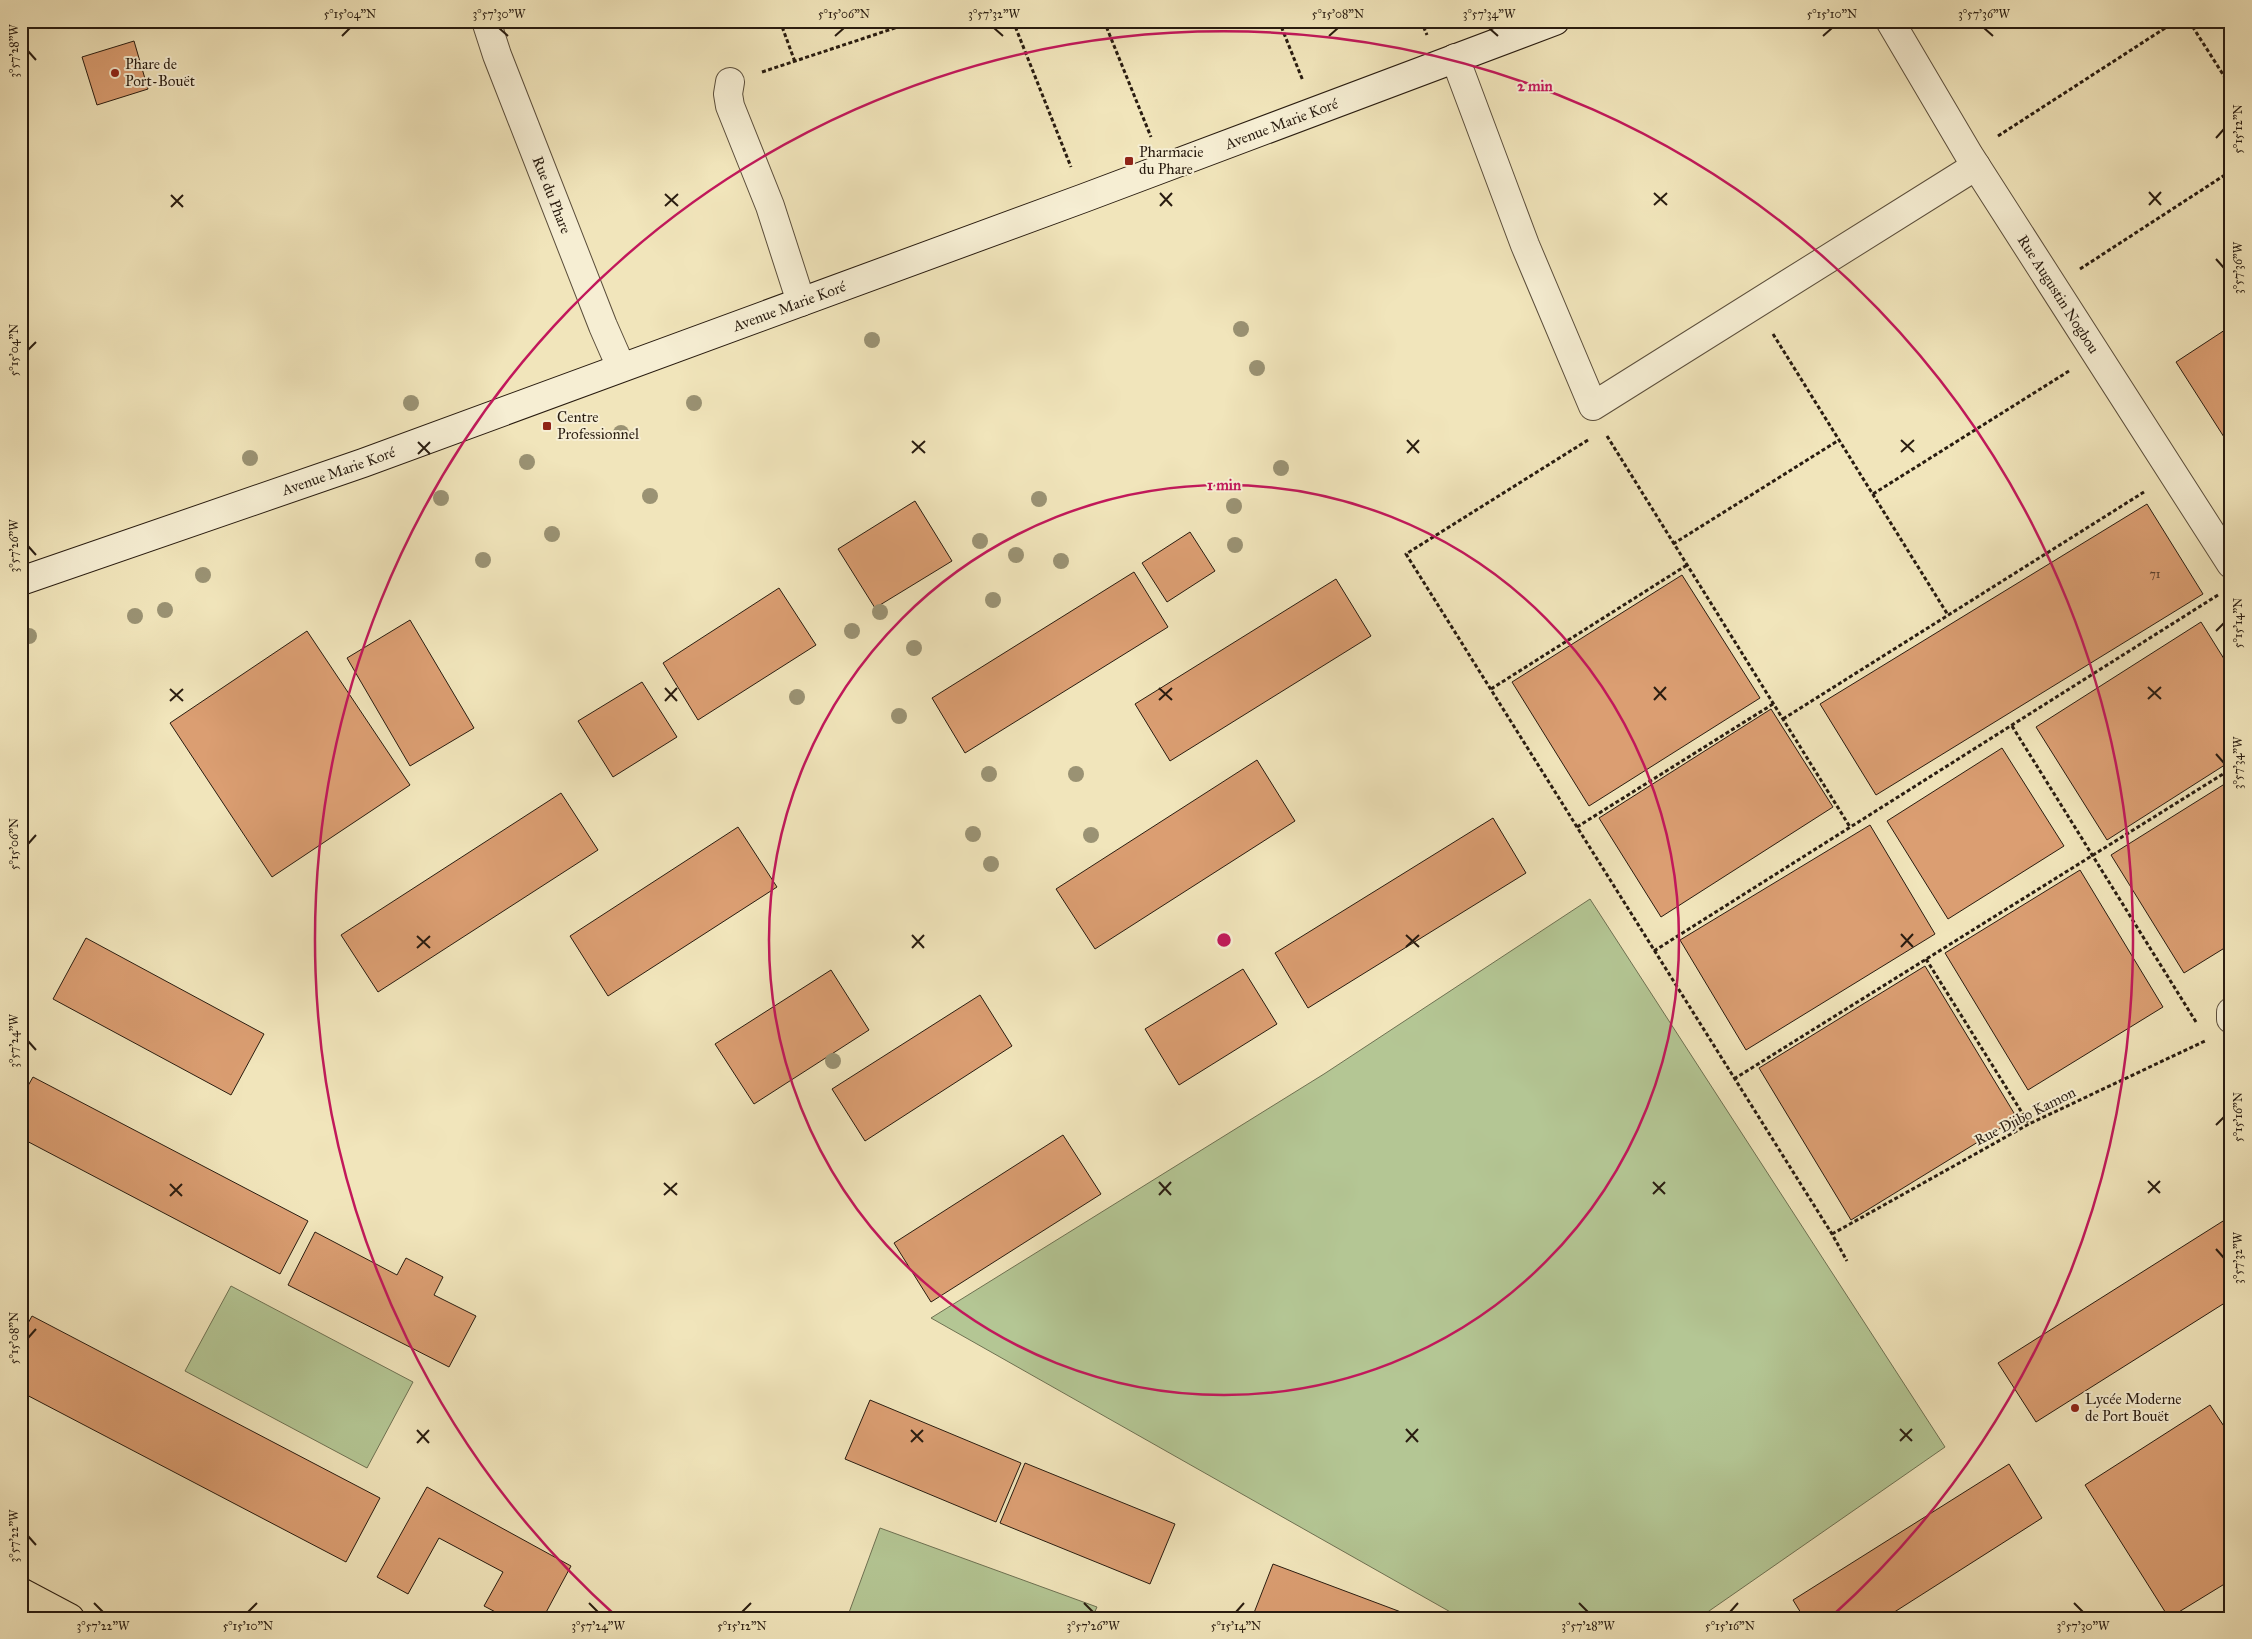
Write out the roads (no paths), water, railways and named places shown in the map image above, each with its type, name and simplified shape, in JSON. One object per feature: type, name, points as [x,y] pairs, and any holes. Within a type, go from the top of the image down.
[{"type":"highway","points":[[21,1592],[70,1618]]},
{"type":"street","name":"Rue du Phare","points":[[486,21],[497,55],[621,366]]},
{"type":"street","name":"Avenue Marie Koré","points":[[21,581],[363,462],[1084,198],[1555,21]]},
{"type":"street","name":"Rue Augustin Nogbou","points":[[1890,21],[1973,160],[2231,564]]},
{"type":"street","points":[[1454,58],[1525,245],[1593,406],[1755,305],[1973,160]]},
{"type":"street","points":[[730,82],[728,94],[730,106],[770,206],[801,302]]},
{"type":"street","points":[[2223,1027],[2231,1012]]},
{"type":"place","name":"Phare de Port-Bouët","points":[[115,73]]},
{"type":"place","name":"Pharmacie du Phare","points":[[1129,161]]},
{"type":"place","name":"Centre Professionnel","points":[[547,426]]},
{"type":"place","name":"Lycée Moderne de Port Bouët","points":[[2075,1408]]}]
